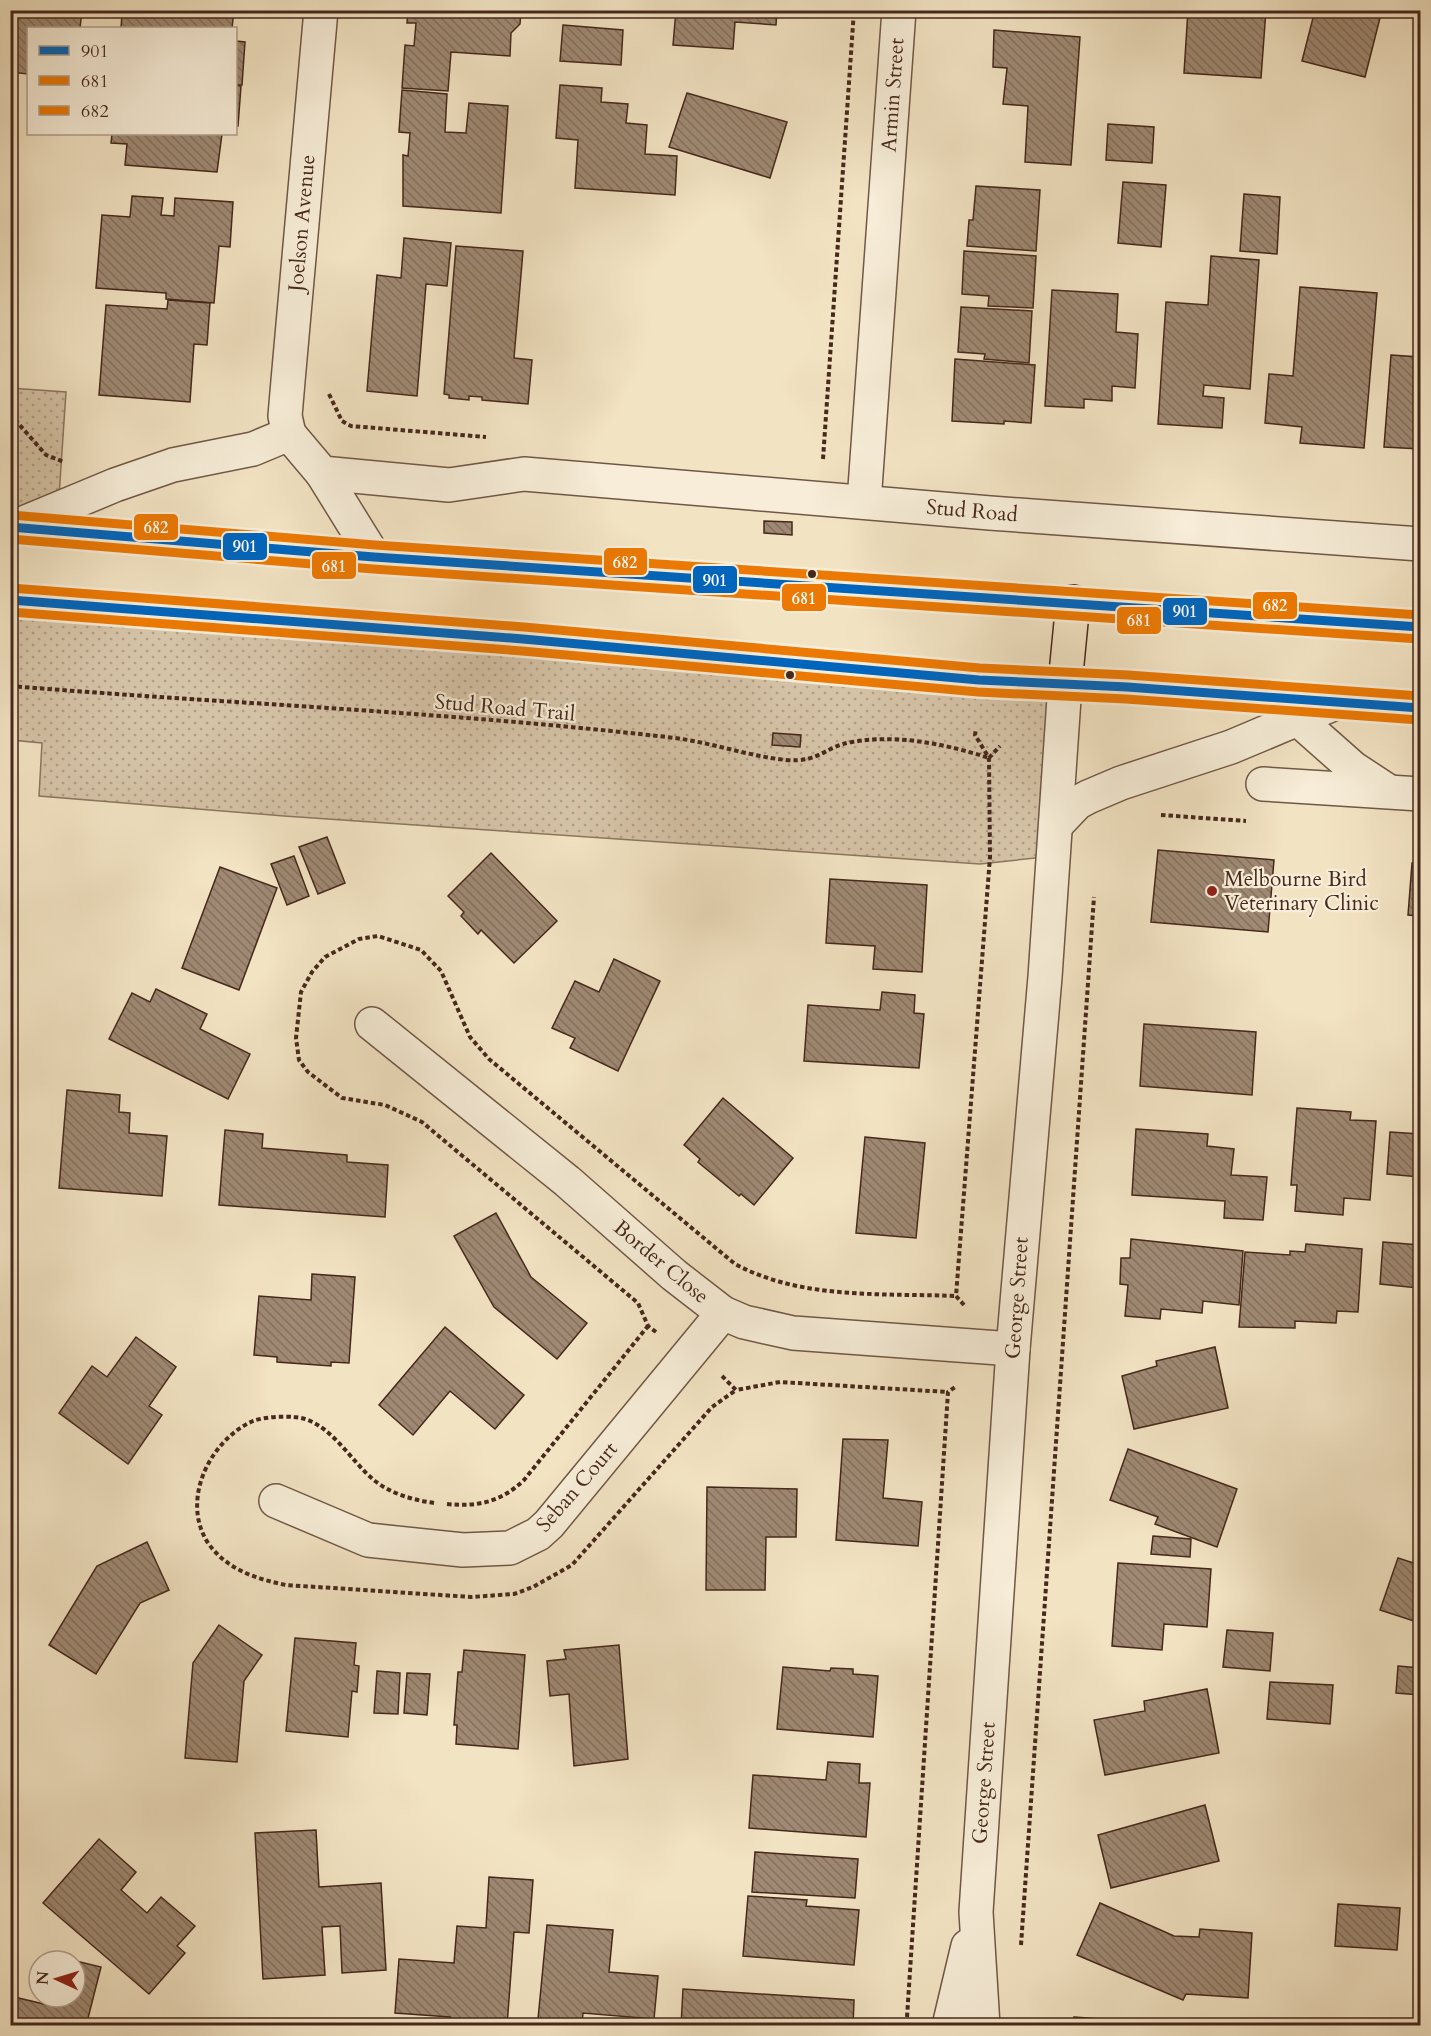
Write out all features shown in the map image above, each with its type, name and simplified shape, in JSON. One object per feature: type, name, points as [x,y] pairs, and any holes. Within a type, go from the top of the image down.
[{"type":"highway","points":[[12,527],[374,557],[1420,627]]},
{"type":"highway","points":[[10,600],[534,640],[979,680],[1420,708]]},
{"type":"highway","points":[[1065,684],[1073,602]]},
{"type":"street","name":"Joelson Avenue","points":[[289,435],[285,416],[321,10]]},
{"type":"street","name":"Armin Street","points":[[864,502],[899,10]]},
{"type":"street","points":[[12,527],[173,465],[253,449],[289,435],[322,473],[374,557]]},
{"type":"street","name":"Stud Road","points":[[322,473],[449,485],[524,474],[1420,544]]},
{"type":"street","name":"George Street","points":[[983,2025],[976,1912],[1013,1349],[1056,825],[1065,684]]},
{"type":"street","points":[[1274,698],[1353,768],[1405,793]]},
{"type":"street","points":[[1056,825],[1077,802],[1088,797],[1298,721],[1338,702]]},
{"type":"street","points":[[1263,784],[1405,793]]},
{"type":"street","name":"Border Close","points":[[372,1024],[567,1181],[674,1275],[723,1313],[744,1322],[793,1334],[1013,1349]]},
{"type":"street","name":"Seban Court","points":[[276,1501],[368,1540],[480,1551],[510,1548],[538,1534],[549,1524],[723,1313]]},
{"type":"street","name":"George Street","points":[[949,2025],[976,1912]]},
{"type":"path","points":[[822,461],[854,10]]},
{"type":"path","points":[[10,414],[46,455],[73,464]]},
{"type":"path","name":"Stud Road Trail","points":[[10,686],[542,725],[718,744],[758,757],[791,760],[811,760],[849,742],[873,740],[943,744],[989,758]]},
{"type":"path","points":[[969,1310],[956,1296],[990,857],[989,758],[975,735],[976,729]]},
{"type":"path","points":[[989,758],[1000,746]]},
{"type":"path","points":[[1021,1955],[1095,887]]},
{"type":"path","points":[[648,1326],[510,1493],[493,1502],[458,1505],[418,1501],[400,1495],[375,1481],[317,1425],[296,1417],[254,1421],[236,1431],[224,1443],[201,1476],[198,1494],[199,1520],[208,1542],[237,1569],[257,1580],[471,1597],[514,1594],[533,1587],[572,1565],[712,1407],[736,1390],[780,1382],[948,1392],[962,1381]]},
{"type":"path","points":[[720,1374],[736,1390]]},
{"type":"path","points":[[906,2025],[948,1392]]},
{"type":"path","points":[[209,2025],[229,2025]]},
{"type":"shaded area","points":[[10,388],[66,392],[58,511],[10,527]]},
{"type":"shaded area","points":[[10,600],[1065,684],[1054,856],[980,864],[284,816],[39,796],[42,743],[11,740]]},
{"type":"building","points":[[10,10],[82,10],[80,27],[27,27],[27,74],[10,72]]},
{"type":"building","points":[[133,10],[234,10],[232,27],[121,27],[122,14],[133,15]]},
{"type":"building","points":[[408,10],[521,10],[520,24],[511,33],[510,56],[451,52],[448,91],[402,88],[405,45],[414,46],[416,23],[407,23]]},
{"type":"building","points":[[676,10],[777,10],[776,25],[735,22],[733,49],[673,45]]},
{"type":"building","points":[[1188,10],[1266,10],[1261,78],[1184,73]]},
{"type":"building","points":[[1315,10],[1382,10],[1365,77],[1302,61]]},
{"type":"building","points":[[563,25],[623,30],[621,65],[560,61]]},
{"type":"building","points":[[994,30],[1080,37],[1071,165],[1025,162],[1028,106],[1003,104],[1007,68],[993,67]]},
{"type":"building","points":[[237,41],[245,42],[242,85],[237,85]]},
{"type":"building","points":[[237,85],[241,86],[237,126]]},
{"type":"building","points":[[560,85],[602,88],[601,102],[628,104],[626,123],[647,125],[645,154],[677,156],[675,195],[575,188],[578,140],[556,138]]},
{"type":"building","points":[[402,90],[447,94],[445,132],[466,133],[469,103],[508,106],[501,213],[403,206],[403,155],[408,156],[410,133],[399,132]]},
{"type":"building","points":[[687,93],[787,122],[770,178],[669,147]]},
{"type":"building","points":[[1108,124],[1154,127],[1152,163],[1106,160]]},
{"type":"building","points":[[112,135],[222,135],[217,172],[125,165],[127,144],[111,143]]},
{"type":"building","points":[[1123,182],[1166,185],[1161,247],[1118,243]]},
{"type":"building","points":[[976,186],[1040,190],[1036,251],[967,246],[969,220],[973,220]]},
{"type":"building","points":[[1244,194],[1280,197],[1277,254],[1240,251]]},
{"type":"building","points":[[132,196],[163,198],[161,215],[174,216],[175,198],[233,202],[230,247],[219,246],[214,303],[166,299],[166,293],[96,288],[102,215],[130,217]]},
{"type":"building","points":[[404,238],[451,243],[447,286],[426,284],[417,396],[367,391],[377,275],[401,278]]},
{"type":"building","points":[[456,246],[523,251],[514,358],[532,360],[528,404],[482,400],[482,397],[469,396],[469,400],[449,398],[449,395],[444,394]]},
{"type":"building","points":[[964,251],[1036,256],[1033,308],[988,306],[989,296],[962,294]]},
{"type":"building","points":[[1211,256],[1259,260],[1250,389],[1204,385],[1203,396],[1224,398],[1222,428],[1158,424],[1166,302],[1208,305]]},
{"type":"building","points":[[1300,287],[1377,293],[1364,448],[1300,443],[1302,427],[1265,423],[1269,374],[1293,376]]},
{"type":"building","points":[[1052,290],[1118,294],[1116,332],[1138,334],[1135,388],[1112,386],[1112,401],[1084,399],[1084,408],[1045,406]]},
{"type":"building","points":[[168,300],[210,303],[207,345],[194,344],[190,402],[99,395],[106,305],[167,309]]},
{"type":"building","points":[[961,307],[1032,311],[1029,363],[984,359],[985,354],[958,352]]},
{"type":"building","points":[[10,331],[15,331],[12,364],[10,364]]},
{"type":"building","points":[[1391,355],[1420,357],[1420,449],[1384,447]]},
{"type":"building","points":[[955,359],[1035,365],[1031,423],[952,421]]},
{"type":"building","points":[[764,521],[792,522],[792,535],[764,533]]},
{"type":"building","points":[[773,733],[801,735],[800,747],[772,745]]},
{"type":"building","points":[[327,837],[345,883],[318,894],[299,847]]},
{"type":"building","name":"Melbourne Bird Veterinary Clinic","points":[[1158,850],[1274,860],[1268,932],[1151,922]]},
{"type":"building","points":[[491,853],[557,921],[514,963],[481,930],[478,934],[461,916],[464,912],[448,896]]},
{"type":"building","points":[[294,856],[309,896],[287,905],[271,864]]},
{"type":"building","points":[[1412,863],[1420,864],[1420,916],[1408,915]]},
{"type":"building","points":[[220,867],[277,888],[239,990],[182,968]]},
{"type":"building","points":[[830,879],[927,885],[922,972],[873,969],[875,946],[826,943]]},
{"type":"building","points":[[614,959],[660,981],[618,1071],[570,1048],[575,1038],[552,1028],[575,981],[599,992]]},
{"type":"building","points":[[156,989],[207,1014],[200,1029],[250,1054],[228,1099],[109,1039],[132,993],[150,1002]]},
{"type":"building","points":[[882,992],[915,995],[914,1013],[924,1014],[919,1068],[804,1061],[808,1005],[880,1010]]},
{"type":"building","points":[[1144,1024],[1256,1032],[1252,1095],[1140,1086]]},
{"type":"building","points":[[67,1090],[120,1095],[119,1112],[130,1113],[129,1133],[167,1136],[162,1196],[59,1188]]},
{"type":"building","points":[[723,1098],[793,1158],[754,1205],[741,1194],[739,1196],[698,1162],[700,1159],[684,1145]]},
{"type":"building","points":[[1297,1108],[1351,1112],[1350,1120],[1376,1121],[1370,1200],[1344,1198],[1343,1215],[1295,1211],[1297,1185],[1291,1185]]},
{"type":"building","points":[[1136,1129],[1208,1134],[1207,1146],[1234,1149],[1231,1175],[1267,1177],[1263,1220],[1224,1218],[1225,1201],[1132,1195]]},
{"type":"building","points":[[225,1130],[263,1134],[262,1148],[347,1155],[347,1162],[388,1165],[385,1217],[219,1205]]},
{"type":"building","points":[[1390,1132],[1420,1134],[1420,1177],[1387,1174]]},
{"type":"building","points":[[865,1137],[925,1143],[916,1238],[856,1233]]},
{"type":"building","points":[[496,1213],[531,1277],[587,1323],[557,1359],[494,1307],[454,1236]]},
{"type":"building","points":[[1131,1239],[1243,1251],[1239,1305],[1203,1301],[1202,1313],[1161,1309],[1160,1319],[1125,1316],[1128,1285],[1120,1284],[1121,1258],[1130,1258]]},
{"type":"building","points":[[1383,1242],[1420,1245],[1418,1288],[1380,1284]]},
{"type":"building","points":[[1306,1244],[1362,1249],[1358,1312],[1337,1311],[1336,1323],[1295,1321],[1295,1328],[1239,1327],[1245,1252],[1290,1255],[1290,1251],[1305,1252]]},
{"type":"building","points":[[312,1274],[355,1277],[349,1363],[331,1362],[331,1366],[277,1362],[277,1357],[254,1355],[259,1296],[311,1300]]},
{"type":"building","points":[[445,1327],[524,1395],[495,1429],[450,1391],[413,1435],[379,1405]]},
{"type":"building","points":[[136,1337],[176,1367],[149,1406],[162,1415],[128,1464],[59,1413],[92,1366],[107,1377]]},
{"type":"building","points":[[1215,1347],[1228,1408],[1134,1429],[1122,1376],[1157,1366],[1156,1361]]},
{"type":"building","points":[[843,1439],[888,1440],[883,1498],[922,1502],[918,1546],[836,1540]]},
{"type":"building","points":[[1128,1449],[1237,1489],[1217,1547],[1155,1524],[1158,1517],[1110,1500]]},
{"type":"building","points":[[707,1487],[797,1489],[796,1537],[766,1537],[765,1590],[706,1590]]},
{"type":"building","points":[[1153,1536],[1191,1539],[1190,1557],[1151,1554]]},
{"type":"building","points":[[147,1542],[169,1590],[140,1603],[96,1674],[49,1645],[97,1566]]},
{"type":"building","points":[[1398,1558],[1420,1565],[1420,1623],[1380,1610]]},
{"type":"building","points":[[1118,1563],[1211,1569],[1207,1627],[1164,1624],[1162,1650],[1112,1646]]},
{"type":"building","points":[[219,1625],[262,1655],[244,1681],[237,1762],[185,1758],[193,1663]]},
{"type":"building","points":[[1227,1630],[1273,1633],[1270,1671],[1223,1667]]},
{"type":"building","points":[[295,1638],[356,1643],[354,1665],[359,1666],[357,1692],[352,1691],[348,1737],[286,1731]]},
{"type":"building","points":[[619,1645],[628,1759],[574,1766],[569,1694],[550,1696],[547,1661],[566,1659],[564,1650]]},
{"type":"building","points":[[464,1650],[525,1655],[518,1749],[456,1744],[457,1725],[454,1725],[458,1672],[462,1672]]},
{"type":"building","points":[[1398,1666],[1420,1668],[1420,1695],[1396,1693]]},
{"type":"building","points":[[783,1667],[830,1671],[831,1668],[853,1669],[853,1674],[878,1676],[873,1737],[777,1729]]},
{"type":"building","points":[[377,1671],[400,1673],[398,1714],[374,1713]]},
{"type":"building","points":[[407,1673],[430,1674],[427,1715],[404,1713]]},
{"type":"building","points":[[1270,1682],[1333,1685],[1330,1724],[1267,1719]]},
{"type":"building","points":[[1207,1689],[1219,1753],[1105,1775],[1094,1720],[1145,1711],[1144,1701]]},
{"type":"building","points":[[828,1762],[860,1764],[859,1783],[870,1783],[866,1837],[749,1828],[753,1775],[826,1780]]},
{"type":"building","points":[[1205,1805],[1219,1861],[1111,1888],[1098,1835]]},
{"type":"building","points":[[316,1830],[319,1887],[381,1883],[386,1970],[342,1973],[340,1926],[322,1927],[325,1975],[263,1979],[255,1833]]},
{"type":"building","points":[[99,1839],[136,1872],[121,1890],[147,1913],[161,1897],[195,1926],[177,1946],[185,1953],[149,1994],[43,1903]]},
{"type":"building","points":[[755,1852],[858,1859],[855,1898],[752,1892]]},
{"type":"building","points":[[489,1877],[533,1880],[529,1933],[514,1932],[507,2026],[450,2021],[450,2017],[395,2013],[399,1959],[454,1963],[457,1926],[486,1928]]},
{"type":"building","points":[[748,1896],[807,1900],[806,1906],[859,1910],[854,1965],[743,1956]]},
{"type":"building","points":[[1100,1903],[1174,1936],[1199,1937],[1200,1929],[1252,1933],[1248,1998],[1186,1994],[1183,2000],[1077,1955]]},
{"type":"building","points":[[1338,1904],[1400,1908],[1397,1950],[1335,1946]]},
{"type":"building","points":[[547,1925],[613,1930],[609,1972],[658,1976],[654,2019],[583,2013],[582,2023],[538,2019]]},
{"type":"building","points":[[87,1964],[101,1967],[86,2026],[10,2026],[10,1996],[27,2000],[27,2009],[87,2009]]},
{"type":"building","points":[[683,1989],[854,2000],[853,2026],[681,2026]]},
{"type":"building","points":[[1074,2017],[1198,2026],[1074,2026]]},
{"type":"transit line","name":"682","points":[[11,515],[375,545],[1420,615]]},
{"type":"transit line","name":"901","points":[[10,527],[374,557],[1420,627]]},
{"type":"transit line","name":"681","points":[[10,539],[373,569],[1419,639]]},
{"type":"transit line","name":"682","points":[[11,588],[524,627],[980,668],[1128,675],[1420,696]]},
{"type":"transit line","name":"901","points":[[10,600],[523,639],[979,680],[1127,687],[1420,708]]},
{"type":"transit line","name":"681","points":[[10,612],[522,651],[978,692],[1126,699],[1419,720]]},
{"type":"place","name":"Melbourne Bird Veterinary Clinic","points":[[1212,891]]}]
